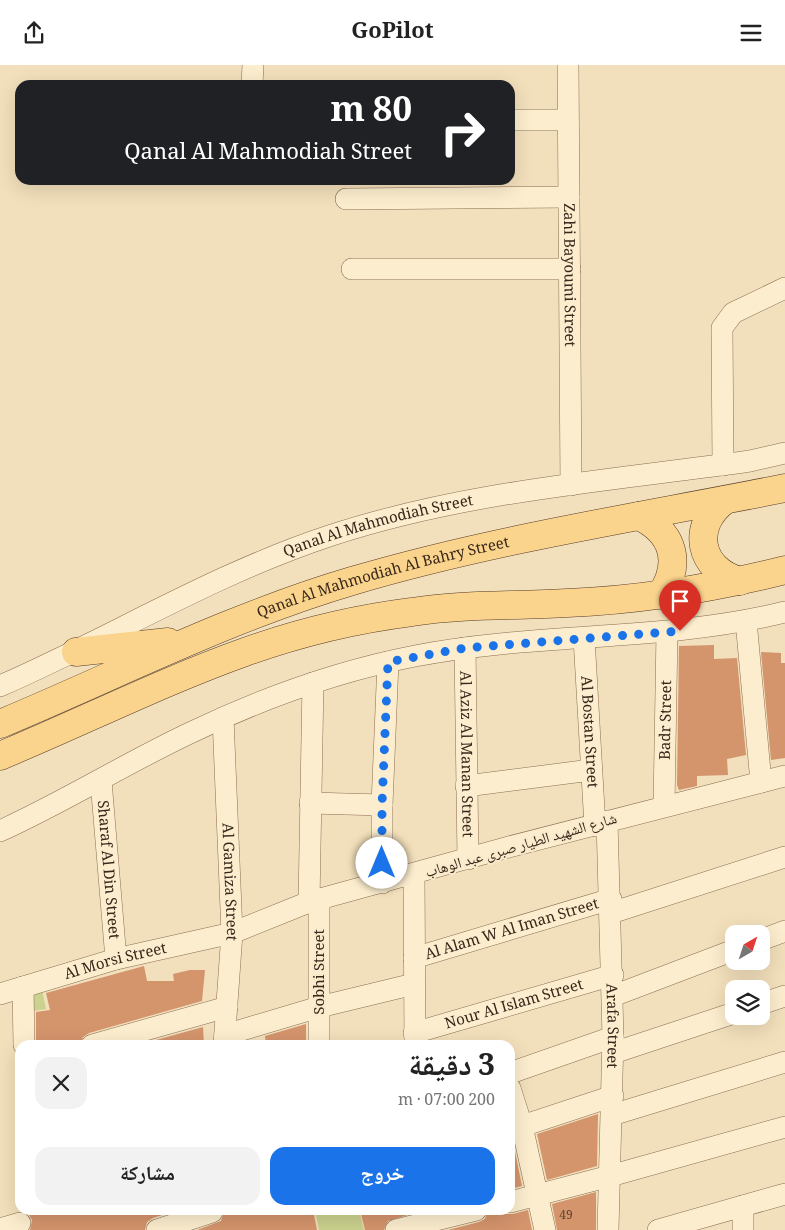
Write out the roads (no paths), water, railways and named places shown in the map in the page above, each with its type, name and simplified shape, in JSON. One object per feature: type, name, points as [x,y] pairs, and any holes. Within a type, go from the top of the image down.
[{"type":"main road","name":"Qanal Al Mahmodiah Al Bahry Street","points":[[0,724],[190,640],[297,599],[406,565],[518,540],[785,488]]},
{"type":"main road","points":[[725,500],[707,519],[704,528],[704,546],[706,555],[716,569],[723,575],[740,581]]},
{"type":"main road","points":[[639,516],[660,529],[671,550],[672,574],[662,595]]},
{"type":"main road","points":[[0,757],[193,672],[246,651],[301,635],[420,611],[466,606],[568,603],[662,595],[740,581],[785,570]]},
{"type":"main road","points":[[76,652],[190,640]]},
{"type":"street","points":[[252,80],[253,65]]},
{"type":"street","name":"Zahi Bayoumi Street","points":[[568,65],[570,485]]},
{"type":"street","points":[[515,121],[568,120]]},
{"type":"street","points":[[346,199],[569,197]]},
{"type":"street","points":[[352,269],[570,269]]},
{"type":"street","points":[[723,465],[722,328],[733,313],[785,288]]},
{"type":"street","name":"Qanal Al Mahmodiah Street","points":[[0,686],[76,652],[234,574],[327,537],[432,507],[506,493],[723,465],[785,453]]},
{"type":"street","points":[[0,831],[54,807],[161,747],[223,718],[313,683],[388,662],[465,648],[667,632],[746,621],[785,612]]},
{"type":"street","points":[[746,621],[760,782]]},
{"type":"street","name":"Badr Street","points":[[664,807],[667,632]]},
{"type":"street","name":"Al Bostan Street","points":[[584,638],[591,770],[601,823]]},
{"type":"street","name":"Al Aziz Al Manan Street","points":[[465,648],[468,859]]},
{"type":"street","points":[[382,883],[382,805],[388,662]]},
{"type":"street","name":"Sobhi Street","points":[[313,683],[310,803],[319,1040]]},
{"type":"street","name":"Al Gamiza Street","points":[[223,718],[232,933],[225,1040]]},
{"type":"street","points":[[466,785],[591,770]]},
{"type":"street","name":"شارع الشهيد الطيار صبرى عبد الوهاب","points":[[232,933],[314,901],[601,823],[785,776]]},
{"type":"street","name":"Sharaf Al Din Street","points":[[101,781],[116,959]]},
{"type":"street","points":[[310,803],[382,805]]},
{"type":"street","name":"Arafa Street","points":[[601,823],[611,906],[613,986],[608,1230]]},
{"type":"street","name":"Al Alam W Al Iman Street","points":[[414,958],[611,906],[785,857]]},
{"type":"street","points":[[414,875],[414,1039]]},
{"type":"street","points":[[770,937],[785,931]]},
{"type":"street","name":"Al Morsi Street","points":[[0,994],[116,959],[232,933]]},
{"type":"street","name":"Nour Al Islam Street","points":[[414,1039],[613,986],[725,953]]},
{"type":"street","points":[[225,1040],[319,1007],[414,983]]},
{"type":"street","points":[[23,987],[24,1040]]},
{"type":"street","points":[[770,1001],[785,996]]},
{"type":"street","points":[[110,1040],[227,1007]]},
{"type":"street","points":[[515,1072],[725,1015]]},
{"type":"street","points":[[546,1230],[539,1195],[516,1128],[785,1063]]},
{"type":"street","points":[[515,1201],[785,1127]]},
{"type":"street","points":[[658,1230],[681,1227],[785,1194]]},
{"type":"street","points":[[743,1206],[743,1230]]},
{"type":"street","points":[[396,1230],[417,1222],[451,1215]]},
{"type":"street","points":[[158,1230],[212,1217]]}]
